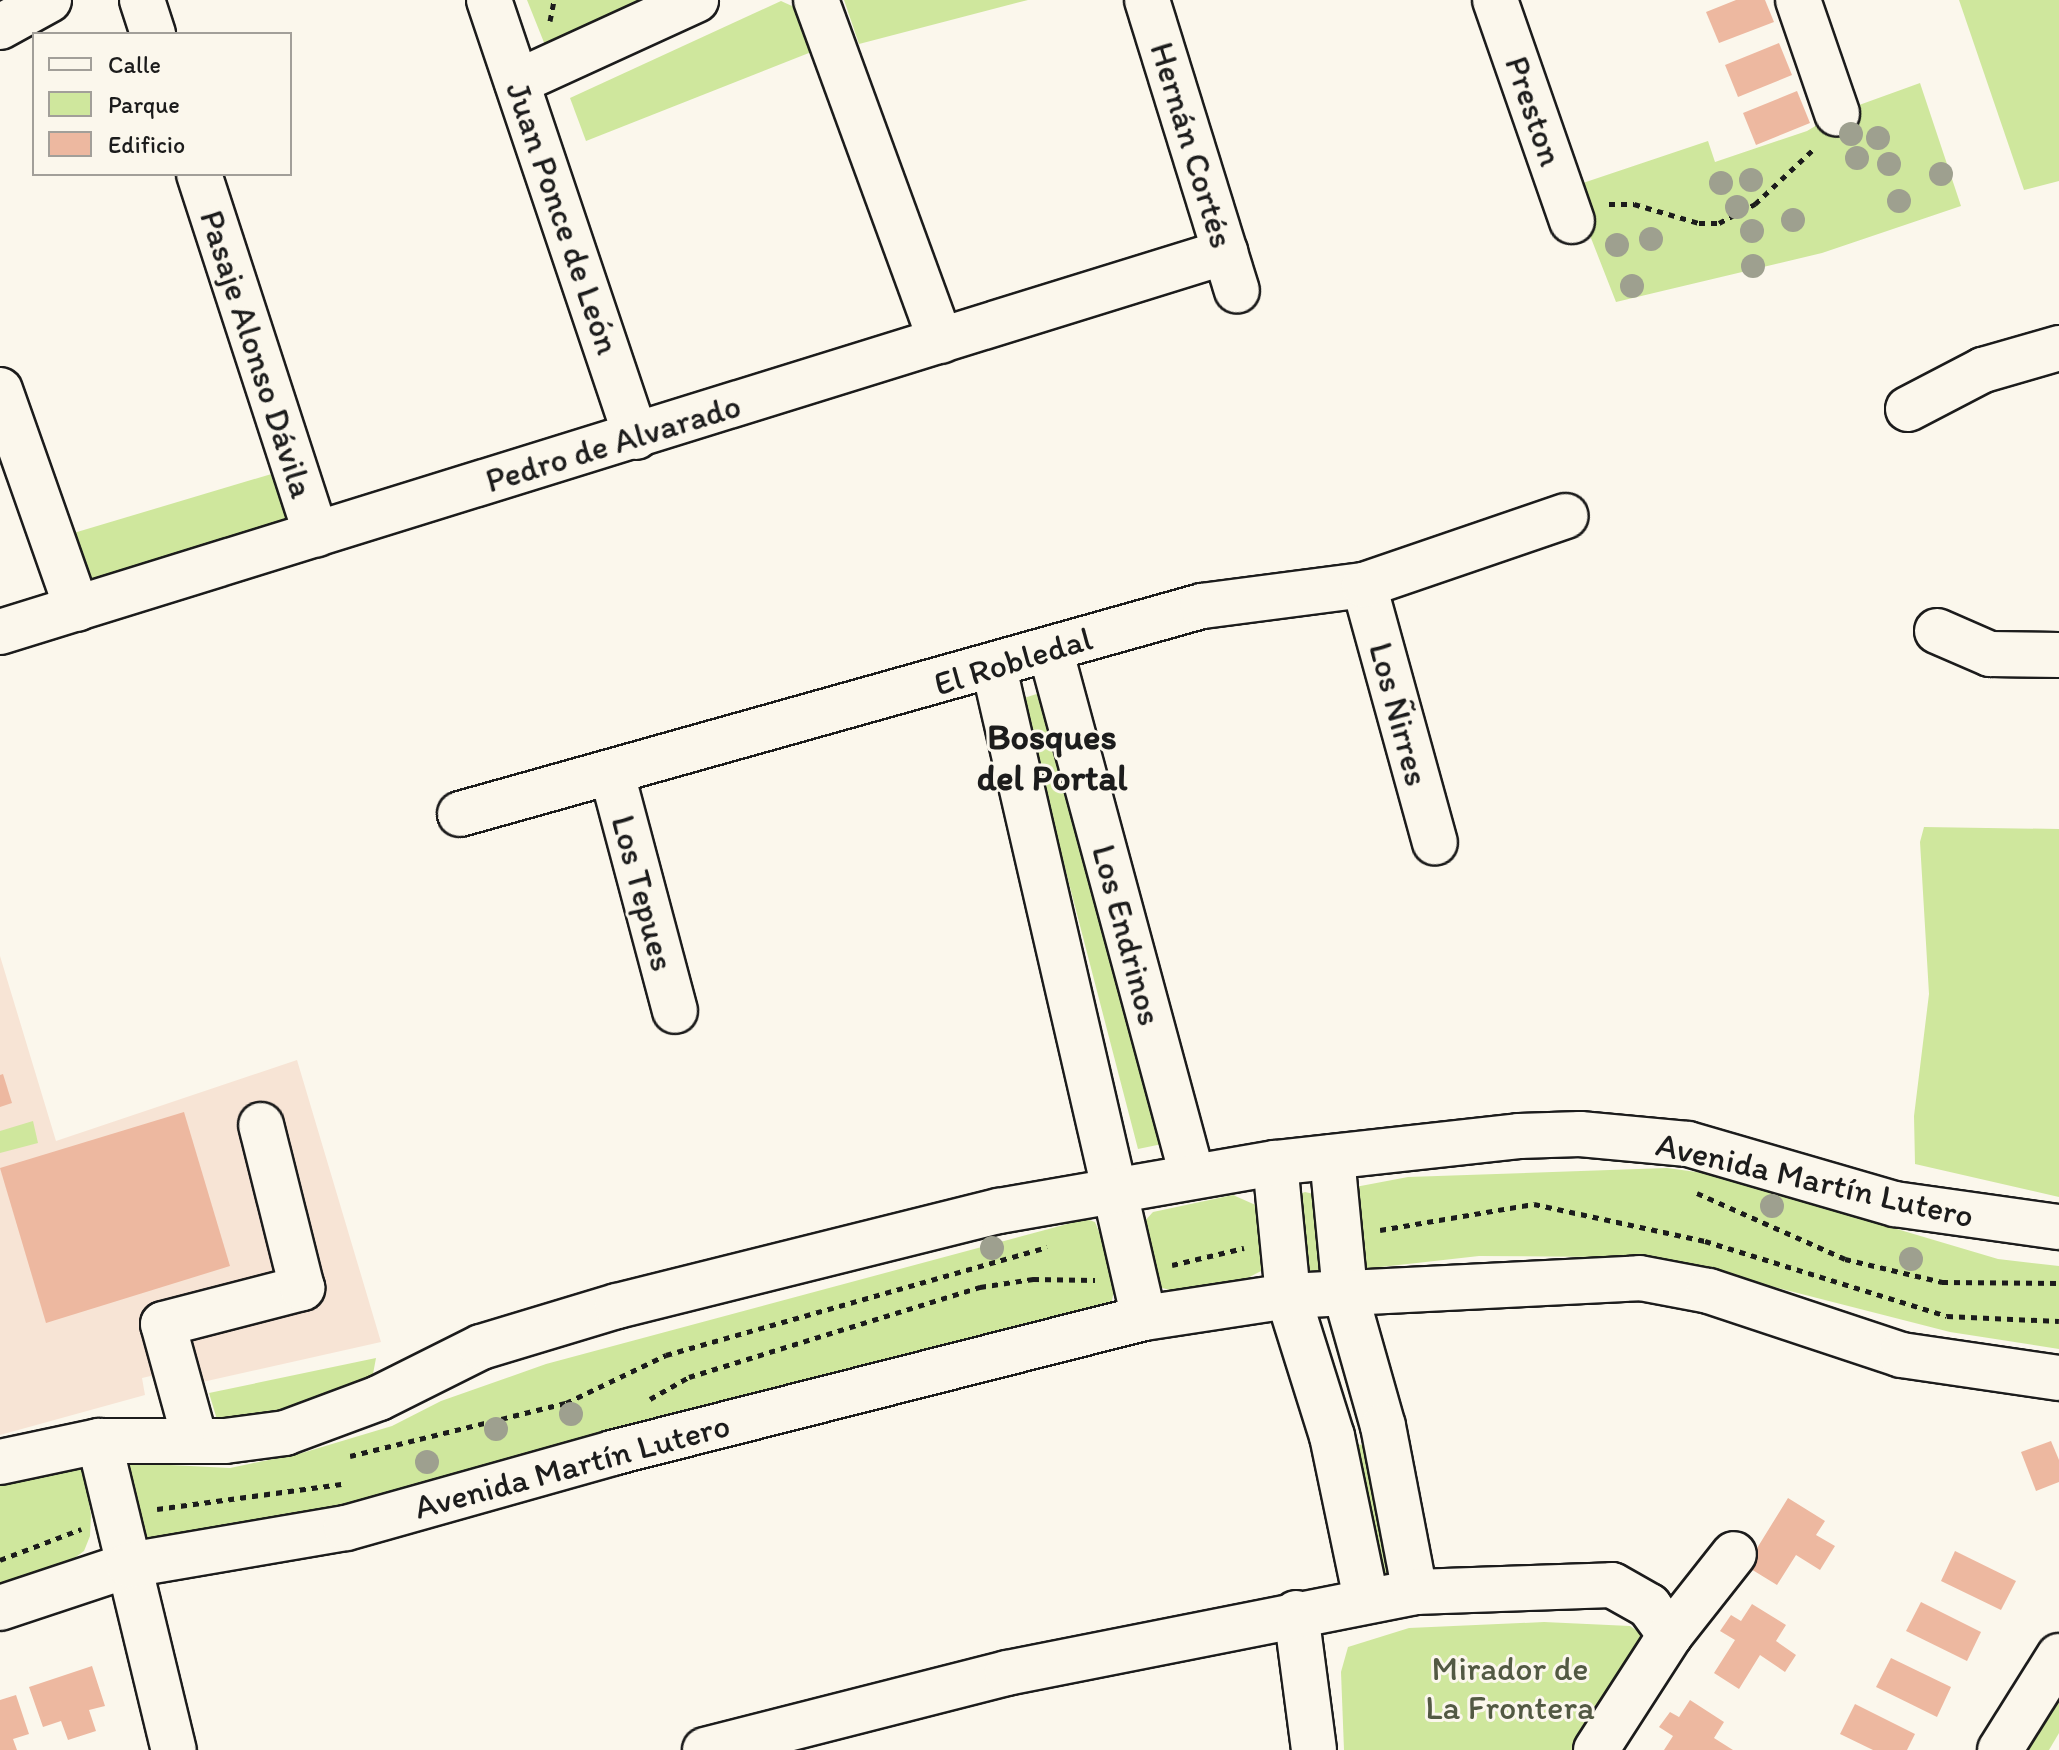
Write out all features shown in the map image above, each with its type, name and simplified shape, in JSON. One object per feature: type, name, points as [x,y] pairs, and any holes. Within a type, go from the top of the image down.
[{"type":"street","points":[[0,27],[49,0]]},
{"type":"street","points":[[142,0],[152,32]]},
{"type":"street","name":"Juan Ponce de León","points":[[489,0],[636,437]]},
{"type":"street","points":[[517,82],[696,0]]},
{"type":"street","points":[[816,0],[941,341]]},
{"type":"street","name":"Hernán Cortés","points":[[1147,0],[1231,271]]},
{"type":"street","name":"Preston","points":[[1495,0],[1572,221]]},
{"type":"street","points":[[1798,0],[1837,113]]},
{"type":"street","name":"Pasaje Alonso Dávila","points":[[200,176],[316,534]]},
{"type":"street","name":"Pedro de Alvarado","points":[[0,632],[941,341],[1231,271]]},
{"type":"street","points":[[1908,409],[1983,370],[2059,348]]},
{"type":"street","points":[[0,390],[77,609]]},
{"type":"street","name":"El Robledal","points":[[460,814],[994,668],[1202,606],[1364,585],[1565,516]]},
{"type":"street","name":"Los Ñirres","points":[[1364,585],[1435,842]]},
{"type":"street","points":[[1937,631],[1990,654],[2059,655]]},
{"type":"street","name":"Los Endrinos","points":[[1050,649],[1192,1175]]},
{"type":"street","name":"Los Endrinos","points":[[994,668],[1116,1189]]},
{"type":"street","name":"Los Tepues","points":[[612,774],[675,1011]]},
{"type":"street","points":[[195,1440],[163,1324],[302,1288],[261,1125]]},
{"type":"street","name":"Avenida Martín Lutero","points":[[0,1462],[99,1441],[255,1438],[314,1425],[481,1347],[617,1306],[968,1218],[1192,1175],[1275,1163],[1519,1136],[1580,1134],[1715,1150],[1895,1204],[2059,1227]]},
{"type":"street","points":[[1332,1157],[1345,1292],[1383,1426],[1415,1592]]},
{"type":"street","points":[[1275,1163],[1288,1296],[1332,1436],[1366,1599]]},
{"type":"street","points":[[1116,1189],[1144,1318]]},
{"type":"street","name":"Avenida Martín Lutero","points":[[0,1608],[129,1565],[346,1528],[612,1453],[1144,1318],[1288,1296],[1640,1278],[1709,1291],[1901,1355],[2059,1378]]},
{"type":"street","points":[[1332,1436],[1383,1426]]},
{"type":"street","points":[[99,1441],[174,1750]]},
{"type":"street","points":[[1596,1750],[1670,1635],[1734,1554]]},
{"type":"street","points":[[705,1750],[1007,1673],[1366,1599],[1415,1592],[1612,1585],[1649,1606],[1670,1635]]},
{"type":"street","points":[[1296,1613],[1314,1750]]},
{"type":"street","points":[[2000,1750],[2059,1656]]},
{"type":"path","points":[[1572,221],[1621,203],[1699,223],[1728,220],[1755,204],[1838,130],[1837,113]]},
{"type":"shaded area","points":[[0,956],[56,1141],[297,1060],[381,1342],[189,1385],[185,1368],[142,1378],[145,1395],[0,1435]]},
{"type":"green space","points":[[527,0],[656,0],[545,45]]},
{"type":"green space","points":[[844,0],[1028,0],[859,44]]},
{"type":"green space","points":[[1959,0],[2059,0],[2059,181],[2024,190]]},
{"type":"green space","points":[[781,1],[803,11],[819,49],[586,141],[570,98]]},
{"type":"green space","points":[[1920,83],[1961,206],[1822,253],[1616,302],[1571,187],[1708,141],[1715,162],[1807,131],[1837,113]]},
{"type":"green space","points":[[288,469],[305,527],[84,593],[67,535]]},
{"type":"green space","points":[[1049,690],[1167,1143],[1138,1149],[1021,699]]},
{"type":"green space","points":[[1924,827],[2059,829],[2059,1197],[1915,1164],[1914,1116],[1929,994],[1920,842]]},
{"type":"green space","points":[[33,1121],[38,1143],[0,1153],[0,1131]]},
{"type":"green space","points":[[1667,1168],[1711,1174],[1998,1259],[2059,1266],[2059,1349],[1950,1332],[1715,1272],[1607,1257],[1479,1256],[1363,1269],[1350,1188],[1408,1177]]},
{"type":"green space","points":[[1305,1192],[1318,1195],[1327,1274],[1305,1280],[1297,1195]]},
{"type":"green space","points":[[1233,1195],[1260,1207],[1261,1271],[1238,1283],[1174,1291],[1162,1288],[1151,1269],[1141,1225],[1153,1212]]},
{"type":"green space","points":[[1086,1219],[1095,1222],[1106,1249],[1115,1286],[1111,1305],[541,1459],[186,1539],[147,1540],[139,1536],[125,1472],[130,1463],[230,1468],[302,1453],[392,1426],[441,1401],[546,1364]]},
{"type":"green space","points":[[376,1358],[370,1390],[308,1417],[218,1423],[209,1393]]},
{"type":"green space","points":[[1368,1444],[1391,1580],[1373,1573],[1350,1454],[1357,1445]]},
{"type":"green space","points":[[83,1464],[91,1515],[90,1536],[84,1551],[69,1562],[0,1589],[0,1486],[34,1472]]},
{"type":"green space","name":"Mirador de La Frontera","points":[[1544,1622],[1630,1626],[1648,1638],[1581,1750],[1344,1750],[1341,1672],[1348,1647],[1409,1628]]},
{"type":"green space","points":[[2059,1677],[2059,1733],[2049,1750],[2011,1750]]},
{"type":"building","points":[[1736,0],[1765,0],[1774,22],[1719,43],[1706,12]]},
{"type":"building","points":[[1779,43],[1792,75],[1738,97],[1725,65]]},
{"type":"building","points":[[1797,91],[1810,123],[1756,145],[1743,113]]},
{"type":"building","points":[[3,1074],[12,1103],[0,1107],[0,1075]]},
{"type":"building","points":[[184,1112],[230,1266],[46,1323],[0,1168]]},
{"type":"building","points":[[2051,1441],[2059,1460],[2059,1482],[2036,1491],[2021,1452]]},
{"type":"building","points":[[1788,1498],[1825,1521],[1816,1535],[1835,1546],[1820,1570],[1796,1555],[1777,1585],[1746,1566]]},
{"type":"building","points":[[1955,1551],[2016,1581],[2001,1610],[1941,1581]]},
{"type":"building","points":[[1921,1602],[1981,1632],[1967,1661],[1906,1631]]},
{"type":"building","points":[[1752,1604],[1786,1625],[1776,1641],[1796,1655],[1785,1672],[1760,1655],[1739,1689],[1714,1673],[1735,1640],[1720,1631],[1731,1615],[1741,1621]]},
{"type":"building","points":[[1891,1658],[1951,1687],[1937,1717],[1876,1687]]},
{"type":"building","points":[[92,1666],[105,1706],[89,1710],[96,1731],[68,1740],[61,1721],[43,1727],[29,1687]]},
{"type":"building","points":[[16,1695],[29,1734],[13,1739],[17,1750],[0,1750],[0,1700]]},
{"type":"building","points":[[1690,1700],[1724,1722],[1714,1738],[1733,1750],[1664,1750],[1673,1736],[1659,1727],[1670,1712],[1679,1717]]},
{"type":"building","points":[[1855,1704],[1915,1734],[1907,1750],[1873,1750],[1840,1734]]},
{"type":"district","name":"Bosques del Portal","points":[[1052,756]]}]
